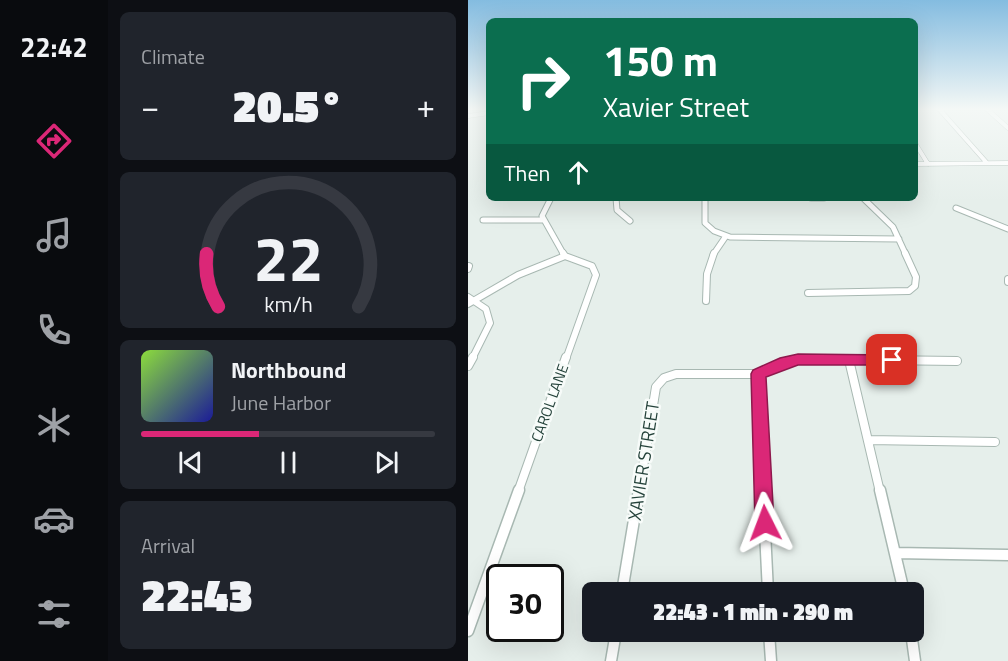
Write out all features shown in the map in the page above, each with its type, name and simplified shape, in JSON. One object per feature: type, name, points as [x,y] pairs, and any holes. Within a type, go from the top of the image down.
[{"type":"street","points":[[967,141],[987,164]]},
{"type":"street","points":[[918,148],[928,164]]},
{"type":"street","points":[[918,164],[1008,163]]},
{"type":"street","points":[[470,300],[518,275],[565,256],[543,220],[543,211],[549,201]]},
{"type":"street","points":[[616,201],[617,210],[630,221]]},
{"type":"street","points":[[705,201],[705,223],[714,231],[726,236],[899,239]]},
{"type":"street","points":[[808,293],[902,293],[916,284],[916,277],[899,239],[885,217],[866,201]]},
{"type":"street","points":[[956,208],[1008,229]]},
{"type":"street","points":[[483,220],[543,220]]},
{"type":"street","points":[[706,301],[706,274],[709,261],[726,236]]},
{"type":"street","name":"CAROL LANE","points":[[468,630],[596,275],[592,266],[565,256]]},
{"type":"street","points":[[468,366],[490,323],[486,309],[470,300]]},
{"type":"street","name":"XAVIER STREET","points":[[624,582],[657,384],[664,378],[673,374],[758,374],[792,360],[957,361]]},
{"type":"street","points":[[849,360],[902,582]]},
{"type":"street","points":[[758,374],[768,582]]},
{"type":"street","points":[[868,440],[995,442]]},
{"type":"street","points":[[895,553],[1008,555]]},
{"type":"street","points":[[611,661],[614,642]]},
{"type":"street","points":[[770,642],[771,661]]},
{"type":"street","points":[[912,642],[915,661]]},
{"type":"route","points":[[765,523],[758,374],[798,359],[892,360]]}]
